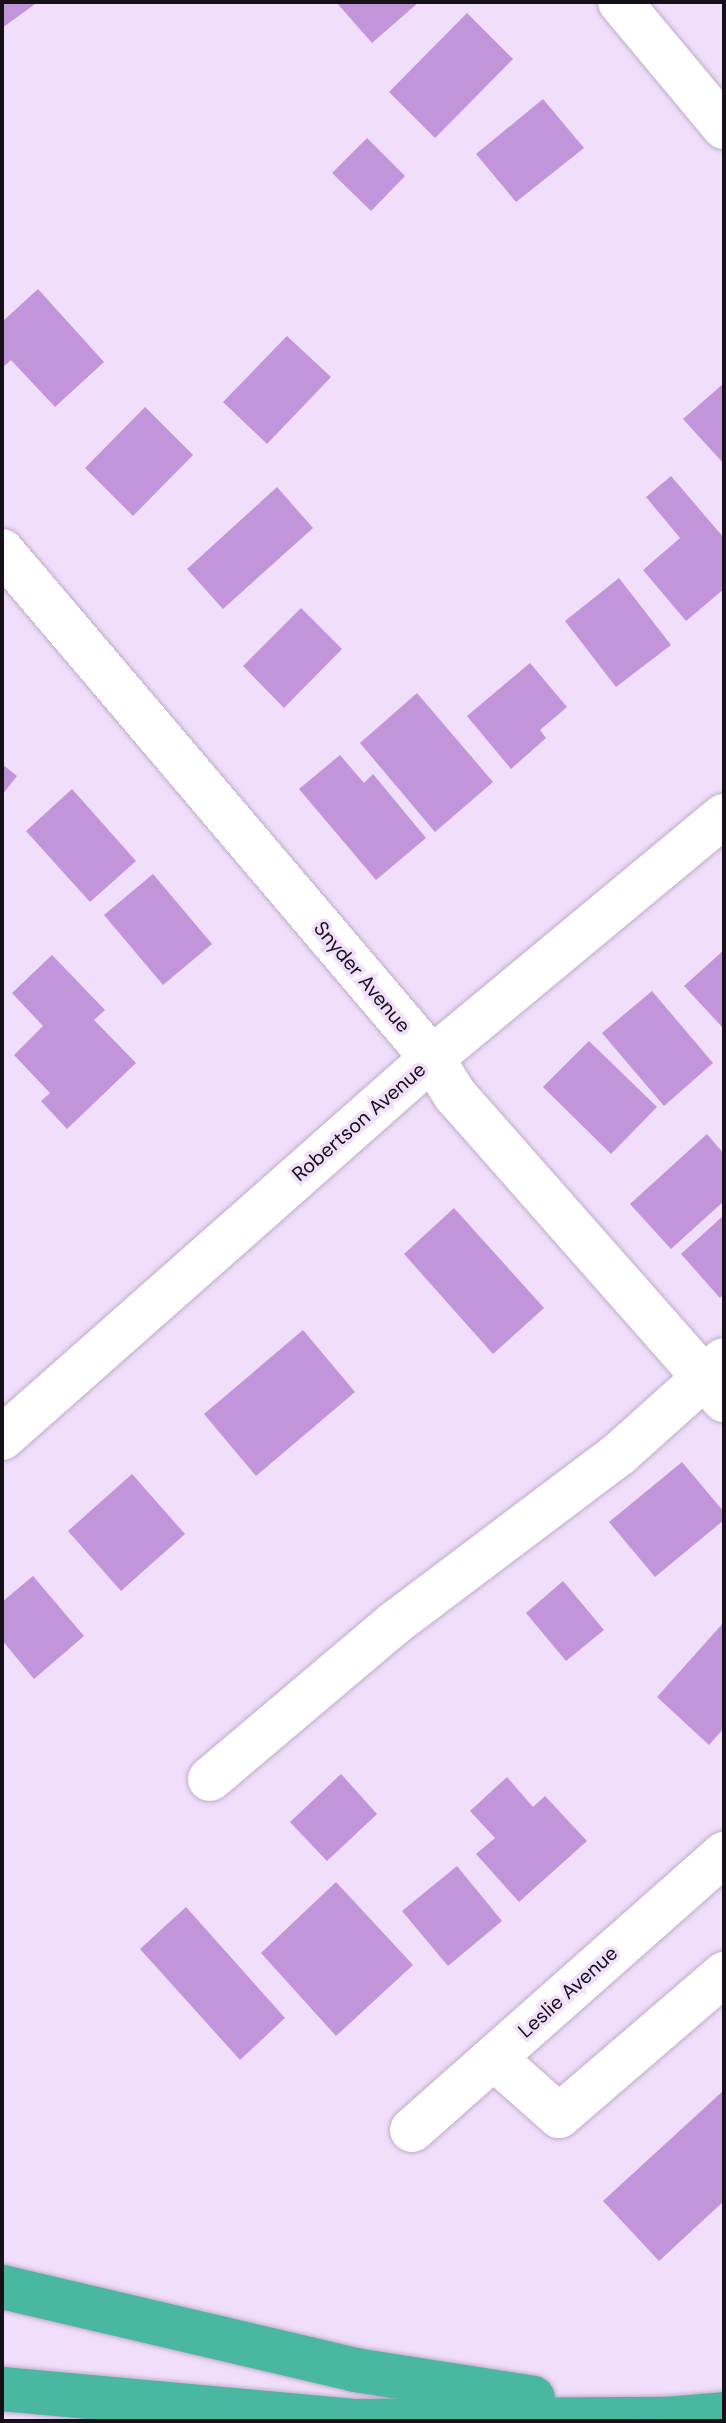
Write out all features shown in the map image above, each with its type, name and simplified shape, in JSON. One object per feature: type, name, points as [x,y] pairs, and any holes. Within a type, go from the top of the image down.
[{"type":"highway","points":[[2,2287],[355,2370],[666,2419]]},
{"type":"highway","points":[[2,2389],[357,2421],[666,2419],[724,2414]]},
{"type":"street","points":[[620,2],[724,127]]},
{"type":"street","name":"Snyder Avenue","points":[[2,551],[432,1058],[455,1095],[717,1379]]},
{"type":"street","name":"Robertson Avenue","points":[[2,1438],[432,1058],[724,816]]},
{"type":"street","points":[[210,1779],[396,1622],[717,1379]]},
{"type":"street","name":"Leslie Avenue","points":[[412,2130],[724,1854]]},
{"type":"street","points":[[494,2058],[559,2116],[724,1974]]},
{"type":"building","points":[[2,2],[38,2],[2,28]]},
{"type":"building","points":[[336,2],[419,2],[372,43]]},
{"type":"building","points":[[467,13],[513,59],[435,138],[389,92]]},
{"type":"building","points":[[543,99],[584,148],[516,202],[476,154]]},
{"type":"building","points":[[367,138],[405,176],[371,211],[332,173]]},
{"type":"building","points":[[38,289],[104,362],[55,407],[11,360],[2,368],[2,322]]},
{"type":"building","points":[[287,336],[331,377],[267,444],[223,402]]},
{"type":"building","points":[[724,383],[724,464],[683,419]]},
{"type":"building","points":[[145,407],[193,455],[133,516],[85,468]]},
{"type":"building","points":[[671,476],[724,538],[724,589],[686,621],[643,570],[680,538],[646,497]]},
{"type":"building","points":[[277,487],[313,528],[223,609],[187,569]]},
{"type":"building","points":[[619,578],[671,645],[616,687],[565,621]]},
{"type":"building","points":[[301,608],[342,649],[284,708],[243,666]]},
{"type":"building","points":[[530,663],[567,707],[540,730],[546,738],[511,769],[467,716]]},
{"type":"building","points":[[417,693],[493,782],[435,832],[360,743]]},
{"type":"building","points":[[340,755],[364,783],[373,774],[426,838],[376,880],[299,789]]},
{"type":"building","points":[[2,764],[17,776],[2,795]]},
{"type":"building","points":[[72,789],[136,861],[90,902],[26,831]]},
{"type":"building","points":[[153,874],[212,944],[163,985],[104,915]]},
{"type":"building","points":[[724,950],[724,1029],[684,986]]},
{"type":"building","points":[[52,955],[105,1010],[94,1020],[136,1063],[67,1129],[41,1101],[50,1093],[14,1055],[43,1026],[12,993]]},
{"type":"building","points":[[652,991],[713,1063],[664,1106],[602,1033]]},
{"type":"building","points":[[589,1041],[657,1107],[611,1154],[543,1087]]},
{"type":"building","points":[[707,1134],[724,1154],[724,1201],[671,1249],[630,1204]]},
{"type":"building","points":[[454,1208],[544,1308],[493,1354],[404,1254]]},
{"type":"building","points":[[724,1215],[724,1294],[720,1298],[681,1254]]},
{"type":"building","points":[[303,1330],[355,1392],[256,1476],[204,1414]]},
{"type":"building","points":[[682,1462],[724,1512],[724,1520],[655,1577],[609,1522]]},
{"type":"building","points":[[132,1474],[185,1534],[121,1591],[68,1531]]},
{"type":"building","points":[[33,1576],[84,1636],[34,1679],[2,1640],[2,1602]]},
{"type":"building","points":[[563,1581],[604,1630],[566,1661],[526,1613]]},
{"type":"building","points":[[724,1622],[724,1728],[709,1745],[657,1697]]},
{"type":"building","points":[[341,1774],[377,1814],[327,1861],[290,1822]]},
{"type":"building","points":[[507,1777],[533,1807],[545,1796],[587,1841],[519,1902],[476,1854],[495,1838],[470,1811]]},
{"type":"building","points":[[457,1866],[502,1921],[448,1966],[402,1911]]},
{"type":"building","points":[[336,1882],[413,1965],[336,2036],[261,1953]]},
{"type":"building","points":[[186,1907],[285,2018],[240,2060],[140,1949]]},
{"type":"building","points":[[724,2090],[724,2201],[659,2261],[603,2201]]}]
